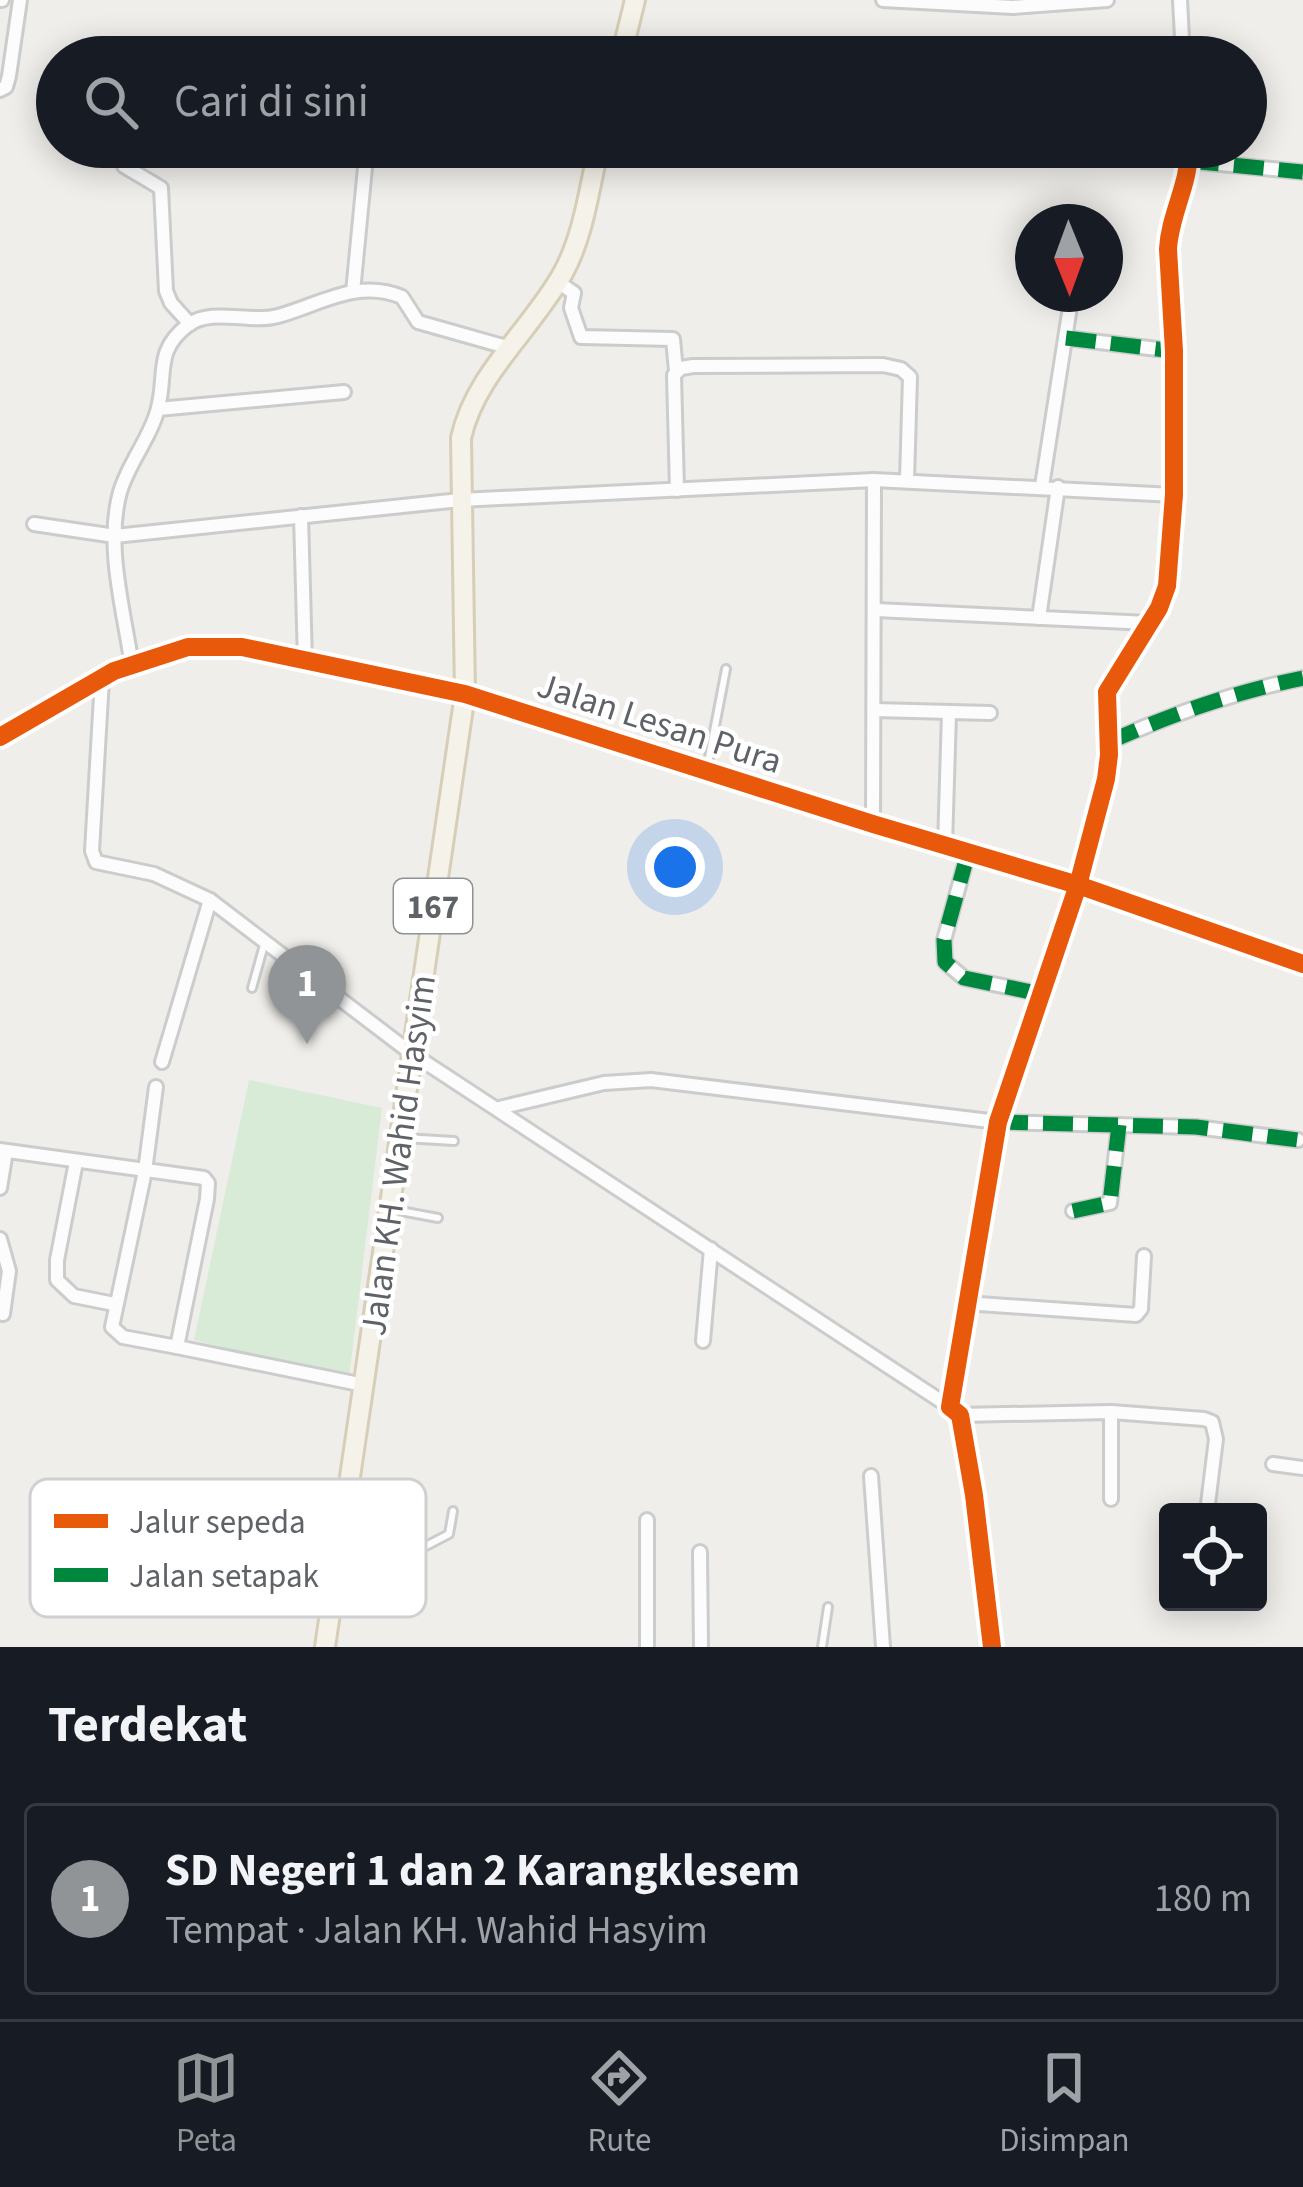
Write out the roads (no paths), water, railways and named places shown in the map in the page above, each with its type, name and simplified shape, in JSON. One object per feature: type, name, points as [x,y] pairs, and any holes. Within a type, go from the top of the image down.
[{"type":"main road","points":[[626,36],[635,0]]},
{"type":"main road","name":"Jalan KH. Wahid Hasyim","points":[[350,1479],[466,694],[461,438],[466,417],[558,282],[573,251],[594,168]]},
{"type":"main road","name":"Jalan KH. Wahid Hasyim","points":[[325,1647],[329,1617]]},
{"type":"street","points":[[0,90],[9,76],[20,0]]},
{"type":"street","points":[[883,0],[991,7],[1107,0]]},
{"type":"street","points":[[1180,0],[1183,36]]},
{"type":"street","points":[[1267,166],[1303,172]]},
{"type":"street","points":[[127,168],[161,188],[166,291],[190,324]]},
{"type":"street","points":[[353,292],[365,168]]},
{"type":"street","points":[[992,1647],[974,1495],[955,1411],[965,1304],[998,1122],[1078,885],[1106,779],[1106,692],[1164,600],[1167,586],[1174,495],[1168,249],[1186,168]]},
{"type":"street","points":[[558,282],[574,293],[571,308],[580,337],[673,339],[677,490]]},
{"type":"street","points":[[132,666],[115,536],[120,494],[158,409],[164,355],[190,324],[208,317],[276,317],[353,292],[394,293],[409,303],[418,322],[510,348]]},
{"type":"street","points":[[1042,486],[1070,312]]},
{"type":"street","points":[[1066,338],[1174,351]]},
{"type":"street","points":[[676,371],[694,366],[883,365],[902,369],[910,377],[907,480]]},
{"type":"street","points":[[158,409],[344,392]]},
{"type":"street","points":[[34,524],[115,536],[460,500],[907,480],[1174,495]]},
{"type":"street","points":[[873,824],[874,481]]},
{"type":"street","points":[[1039,618],[1058,487]]},
{"type":"street","points":[[301,517],[305,662]]},
{"type":"street","points":[[876,610],[1149,623]]},
{"type":"street","name":"Jalan Lesan Pura","points":[[0,737],[102,679],[188,647],[212,645],[466,694],[1078,885],[1303,964]]},
{"type":"street","points":[[1109,742],[1163,717],[1252,688],[1303,678]]},
{"type":"street","points":[[102,679],[96,862],[154,874],[210,900],[411,1053],[955,1411],[1111,1412],[1212,1422],[1216,1439],[1208,1503]]},
{"type":"street","points":[[874,710],[990,713]]},
{"type":"street","points":[[945,846],[949,713]]},
{"type":"street","points":[[968,853],[944,940],[945,962],[964,977],[1041,994]]},
{"type":"street","points":[[162,1062],[210,900]]},
{"type":"street","points":[[499,1108],[604,1083],[651,1080],[998,1122],[1222,1129],[1298,1140]]},
{"type":"street","points":[[156,1087],[146,1171],[114,1304],[116,1333],[364,1385]]},
{"type":"street","points":[[1073,1211],[1110,1203],[1119,1125]]},
{"type":"street","points":[[0,1187],[3,1151],[198,1176],[208,1183],[177,1347]]},
{"type":"street","points":[[76,1162],[57,1280],[74,1296],[114,1304]]},
{"type":"street","points":[[0,1239],[9,1271],[3,1314]]},
{"type":"street","points":[[703,1341],[711,1249]]},
{"type":"street","points":[[965,1304],[1136,1315],[1141,1310],[1144,1256]]},
{"type":"street","points":[[1111,1412],[1111,1498]]},
{"type":"street","points":[[1273,1464],[1303,1468]]},
{"type":"street","points":[[872,1476],[883,1647]]},
{"type":"street","points":[[647,1520],[647,1647]]},
{"type":"street","points":[[700,1552],[700,1647]]},
{"type":"lane","points":[[706,772],[727,669]]},
{"type":"lane","points":[[253,988],[266,940]]},
{"type":"lane","points":[[399,1138],[454,1141]]},
{"type":"lane","points":[[389,1209],[438,1218]]},
{"type":"lane","points":[[426,1546],[449,1534],[453,1511]]},
{"type":"lane","points":[[822,1647],[828,1606]]},
{"type":"place","name":"SD Negeri 1 dan 2 Karangklesem","points":[[307,1044]]}]
